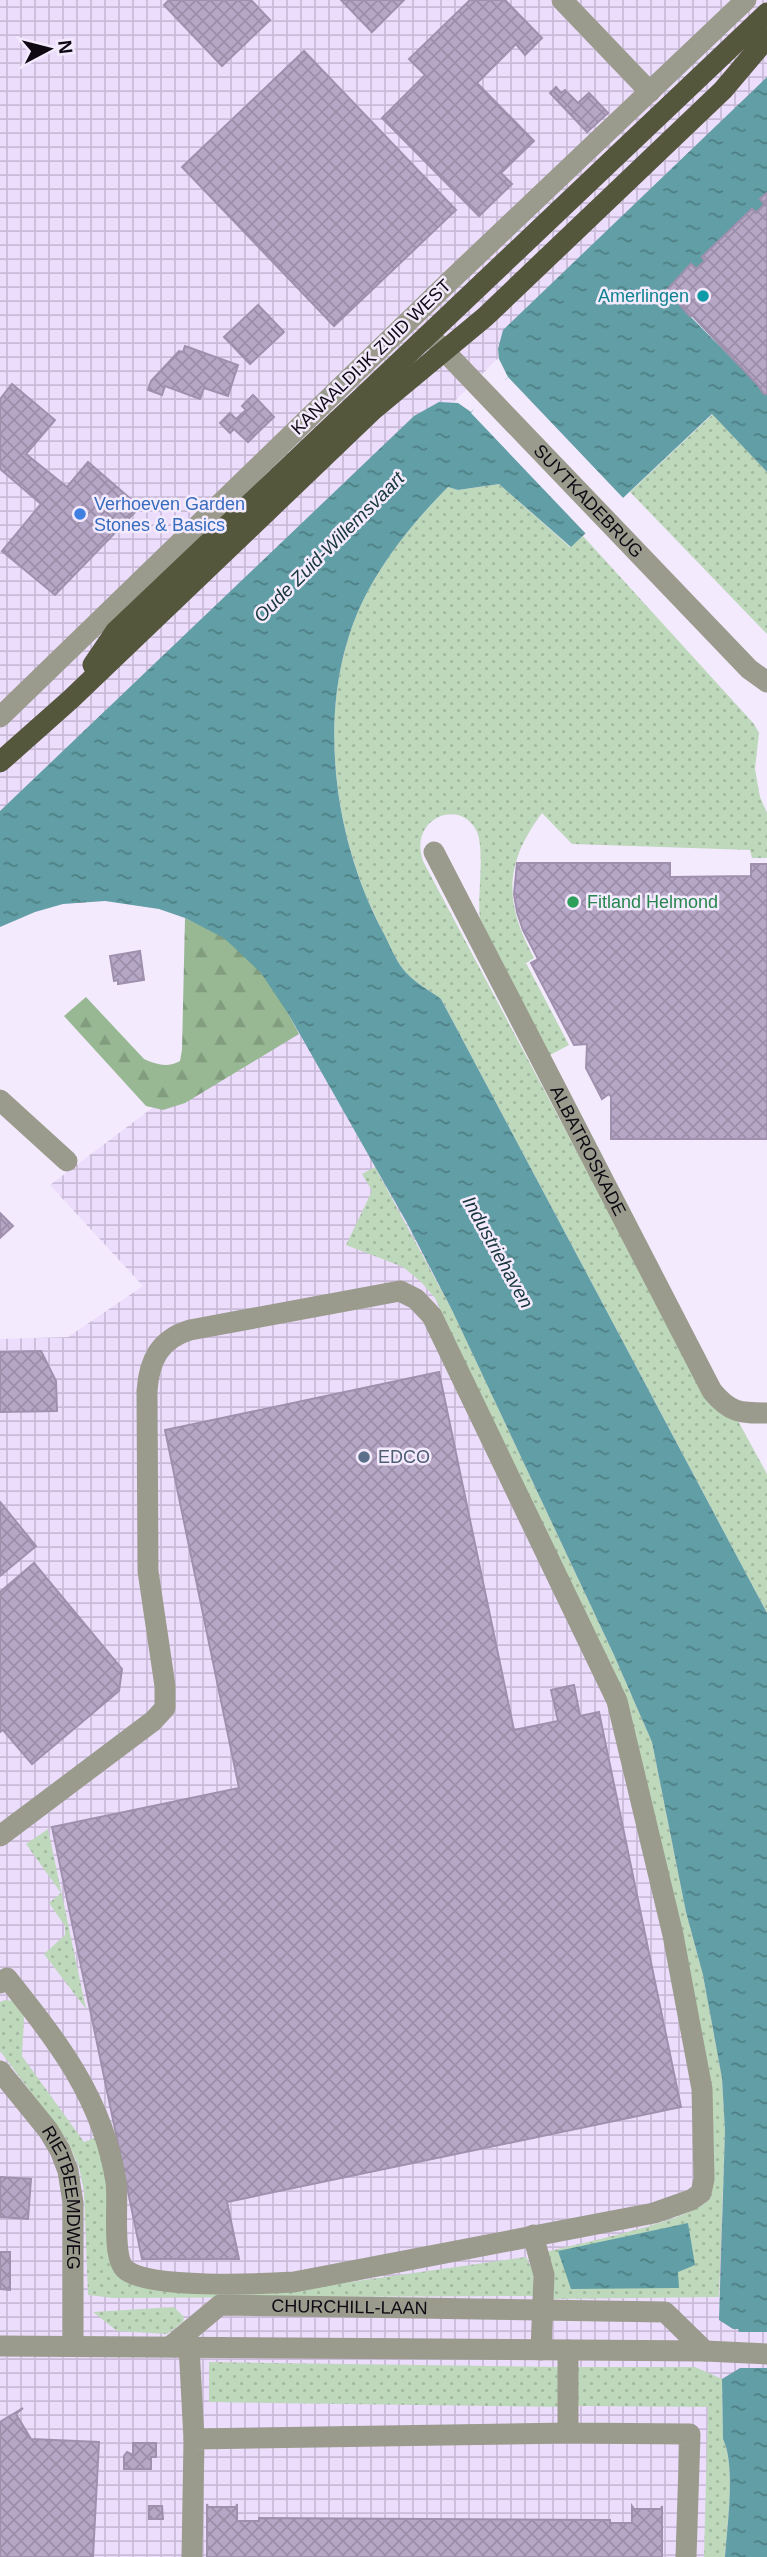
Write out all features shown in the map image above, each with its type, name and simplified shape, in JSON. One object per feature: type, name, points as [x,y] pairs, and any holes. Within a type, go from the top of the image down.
[{"type":"main road","name":"KANAALDIJK ZUID WEST","points":[[71,699],[116,631],[767,13]]},
{"type":"main road","name":"KANAALDIJK ZUID WEST","points":[[0,762],[71,699],[373,410],[485,317],[723,90],[767,38]]},
{"type":"street","points":[[562,0],[650,92]]},
{"type":"street","name":"KANAALDIJK ZUID WEST","points":[[0,717],[450,281],[746,0]]},
{"type":"street","name":"SUYTKADEBRUG","points":[[428,334],[749,669],[767,682]]},
{"type":"street","name":"SUYTKADEBRUG","points":[[749,669],[767,700]]},
{"type":"street","name":"ALBATROSKADE","points":[[434,852],[712,1391],[724,1406],[738,1412],[767,1413]]},
{"type":"street","points":[[0,1100],[67,1161]]},
{"type":"street","points":[[0,1836],[153,1721],[165,1709],[165,1686],[148,1571],[146,1402],[149,1369],[155,1354],[176,1335],[190,1330],[400,1291],[416,1299],[432,1316],[617,1701],[673,1935],[702,2088],[704,2179],[701,2193],[691,2200],[654,2213],[294,2282],[161,2282],[136,2277],[122,2269],[118,2255],[116,2183],[107,2143],[93,2102],[54,2036],[7,1978],[0,1983]]},
{"type":"street","name":"RIETBEEMDWEG","points":[[0,2071],[48,2130],[68,2171],[73,2203],[73,2345]]},
{"type":"street","points":[[533,2235],[544,2275],[541,2350]]},
{"type":"street","name":"CHURCHILL-LAAN","points":[[180,2345],[220,2305],[665,2312],[705,2351]]},
{"type":"street","points":[[180,2345],[194,2439],[192,2557]]},
{"type":"street","points":[[0,2346],[180,2345],[767,2354]]},
{"type":"street","points":[[568,2350],[568,2433]]},
{"type":"street","points":[[194,2439],[568,2433],[690,2434],[686,2557]]},
{"type":"shaded area","points":[[0,0],[767,0],[767,93],[399,456],[0,885]]},
{"type":"shaded area","points":[[713,414],[767,472],[767,634],[630,492]]},
{"type":"shaded area","points":[[499,484],[570,547],[583,536],[754,724],[759,733],[755,769],[760,797],[767,813],[767,858],[752,858],[750,850],[572,844],[542,813],[520,849],[512,884],[517,919],[534,958],[526,963],[569,1045],[548,1056],[480,919],[480,850],[477,832],[469,821],[449,814],[438,817],[429,824],[423,833],[420,846],[423,861],[705,1394],[737,1419],[767,1474],[767,1613],[441,999],[411,977],[395,956],[366,895],[342,814],[334,729],[338,686],[346,646],[360,607],[377,574],[399,543],[448,487],[458,490]]},
{"type":"shaded area","points":[[310,989],[767,1643],[767,2557],[0,2557],[0,1339],[68,1337],[143,1286],[50,1185]]},
{"type":"shaded area","points":[[375,1167],[452,1310],[652,1742],[686,1912],[703,1975],[722,2078],[725,2131],[719,2297],[551,2299],[542,2253],[655,2224],[696,2209],[709,2199],[714,2176],[622,1701],[435,1298],[403,1267],[346,1245],[372,1191],[362,1174]]},
{"type":"shaded area","points":[[48,1829],[86,2009],[44,1954],[65,1935],[65,1926],[49,1903],[61,1893],[26,1844]]},
{"type":"shaded area","points":[[14,2001],[20,2006],[24,2018],[22,2056],[84,2142],[97,2137],[106,2166],[121,2279],[301,2289],[526,2257],[533,2271],[533,2296],[113,2298],[88,2295],[84,2191],[79,2167],[67,2140],[0,2051],[0,2002]]},
{"type":"shaded area","points":[[174,2307],[184,2317],[183,2322],[167,2334],[117,2331],[93,2312]]},
{"type":"shaded area","points":[[209,2362],[561,2367],[560,2407],[209,2402]]},
{"type":"shaded area","points":[[577,2367],[695,2367],[722,2379],[723,2439],[730,2480],[725,2557],[704,2557],[708,2407],[577,2406]]},
{"type":"green space","points":[[185,918],[216,932],[248,958],[276,994],[299,1034],[185,1103],[163,1110],[146,1106],[64,1016],[86,997],[144,1059],[162,1065],[180,1061]]},
{"type":"water","points":[[767,77],[767,193],[761,199],[765,204],[756,213],[752,210],[702,257],[705,261],[696,269],[691,265],[684,272],[683,309],[764,394],[767,394],[767,472],[712,414],[571,547],[499,484],[458,490],[448,487],[399,543],[377,574],[360,607],[346,646],[334,729],[336,772],[352,856],[366,895],[397,961],[416,981],[441,999],[767,1613],[767,2332],[739,2332],[719,2320],[725,2131],[722,2078],[703,1975],[686,1912],[652,1742],[452,1310],[407,1223],[289,1015],[261,973],[224,938],[185,918],[159,909],[105,901],[63,904],[0,927],[0,811],[414,416],[439,402],[458,403],[471,412],[508,377],[499,359],[498,349],[503,330]]},
{"type":"water","points":[[688,2223],[695,2265],[678,2272],[679,2288],[571,2289],[558,2251]]},
{"type":"water","points":[[740,2368],[767,2368],[767,2557],[725,2557],[730,2480],[723,2439],[722,2379]]},
{"type":"pier","points":[[508,377],[626,501],[588,536],[471,413],[474,409],[472,407],[503,378],[505,380]]},
{"type":"building","points":[[169,0],[251,0],[270,20],[222,66],[164,5]]},
{"type":"building","points":[[341,0],[404,0],[372,32]]},
{"type":"building","points":[[470,0],[505,0],[542,38],[525,55],[516,44],[477,83],[534,141],[501,173],[512,184],[479,216],[382,118],[425,75],[409,59]]},
{"type":"building","points":[[304,51],[456,210],[334,326],[182,167]]},
{"type":"building","points":[[556,87],[561,93],[565,90],[578,103],[589,93],[608,113],[587,132],[550,93]]},
{"type":"building","name":"Amerlingen","points":[[767,193],[767,254],[728,291],[767,332],[767,394],[764,394],[667,290],[691,264],[696,269],[705,261],[702,257],[752,209],[756,213],[765,204],[760,199]]},
{"type":"building","name":"Amerlingen","points":[[767,193],[767,394],[764,394],[667,290],[691,264],[696,269],[705,261],[702,257],[752,209],[756,213],[765,204],[760,199]]},
{"type":"building","points":[[258,305],[284,332],[250,364],[224,337]]},
{"type":"building","points":[[185,346],[238,365],[228,396],[204,388],[200,399],[165,386],[162,395],[148,390],[151,381],[179,351],[183,352]]},
{"type":"building","points":[[12,384],[55,420],[26,454],[67,487],[88,462],[140,507],[55,595],[2,551],[41,504],[0,469],[0,399]]},
{"type":"building","points":[[253,395],[274,417],[248,442],[234,429],[230,433],[220,423],[230,413],[236,419],[246,410],[242,406]]},
{"type":"building","points":[[517,863],[670,863],[670,877],[751,876],[751,864],[767,864],[767,1139],[611,1139],[611,1097],[609,1094],[602,1099],[586,1068],[587,1044],[574,1045],[531,963],[538,959],[517,912],[514,894]]},
{"type":"building","points":[[140,951],[144,980],[118,984],[118,980],[114,981],[110,956]]},
{"type":"building","points":[[0,1213],[13,1226],[0,1238]]},
{"type":"building","points":[[41,1351],[56,1381],[57,1411],[0,1412],[0,1352]]},
{"type":"building","points":[[439,1372],[514,1730],[558,1721],[551,1690],[574,1685],[580,1716],[599,1712],[681,2107],[227,2202],[239,2259],[142,2259],[52,1827],[239,1788],[165,1430]]},
{"type":"building","points":[[0,1502],[36,1546],[0,1576]]},
{"type":"building","points":[[34,1563],[122,1669],[119,1691],[32,1764],[3,1730],[0,1732],[0,1592]]},
{"type":"building","points":[[0,2177],[31,2179],[28,2219],[0,2217]]},
{"type":"building","points":[[0,2252],[10,2252],[10,2290],[0,2289]]},
{"type":"building","points":[[23,2408],[16,2414],[31,2439],[99,2442],[93,2557],[0,2557],[0,2422]]},
{"type":"building","points":[[133,2443],[156,2443],[156,2457],[151,2457],[151,2469],[124,2469],[124,2456],[127,2452],[133,2455]]},
{"type":"building","points":[[207,2504],[208,2507],[236,2507],[237,2504],[237,2521],[259,2521],[259,2518],[610,2520],[610,2523],[632,2523],[632,2506],[634,2509],[661,2509],[662,2506],[662,2557],[207,2557]]},
{"type":"building","points":[[149,2506],[162,2506],[163,2519],[149,2519]]},
{"type":"place","name":"Amerlingen","points":[[703,296]]},
{"type":"place","name":"Verhoeven Garden Stones & Basics","points":[[80,514]]},
{"type":"place","name":"Fitland Helmond","points":[[573,902]]},
{"type":"place","name":"EDCO","points":[[364,1457]]},
{"type":"water label","name":"Oude Zuid-Willemsvaart","points":[[329,547]]},
{"type":"water label","name":"Industriehaven","points":[[498,1252]]}]
